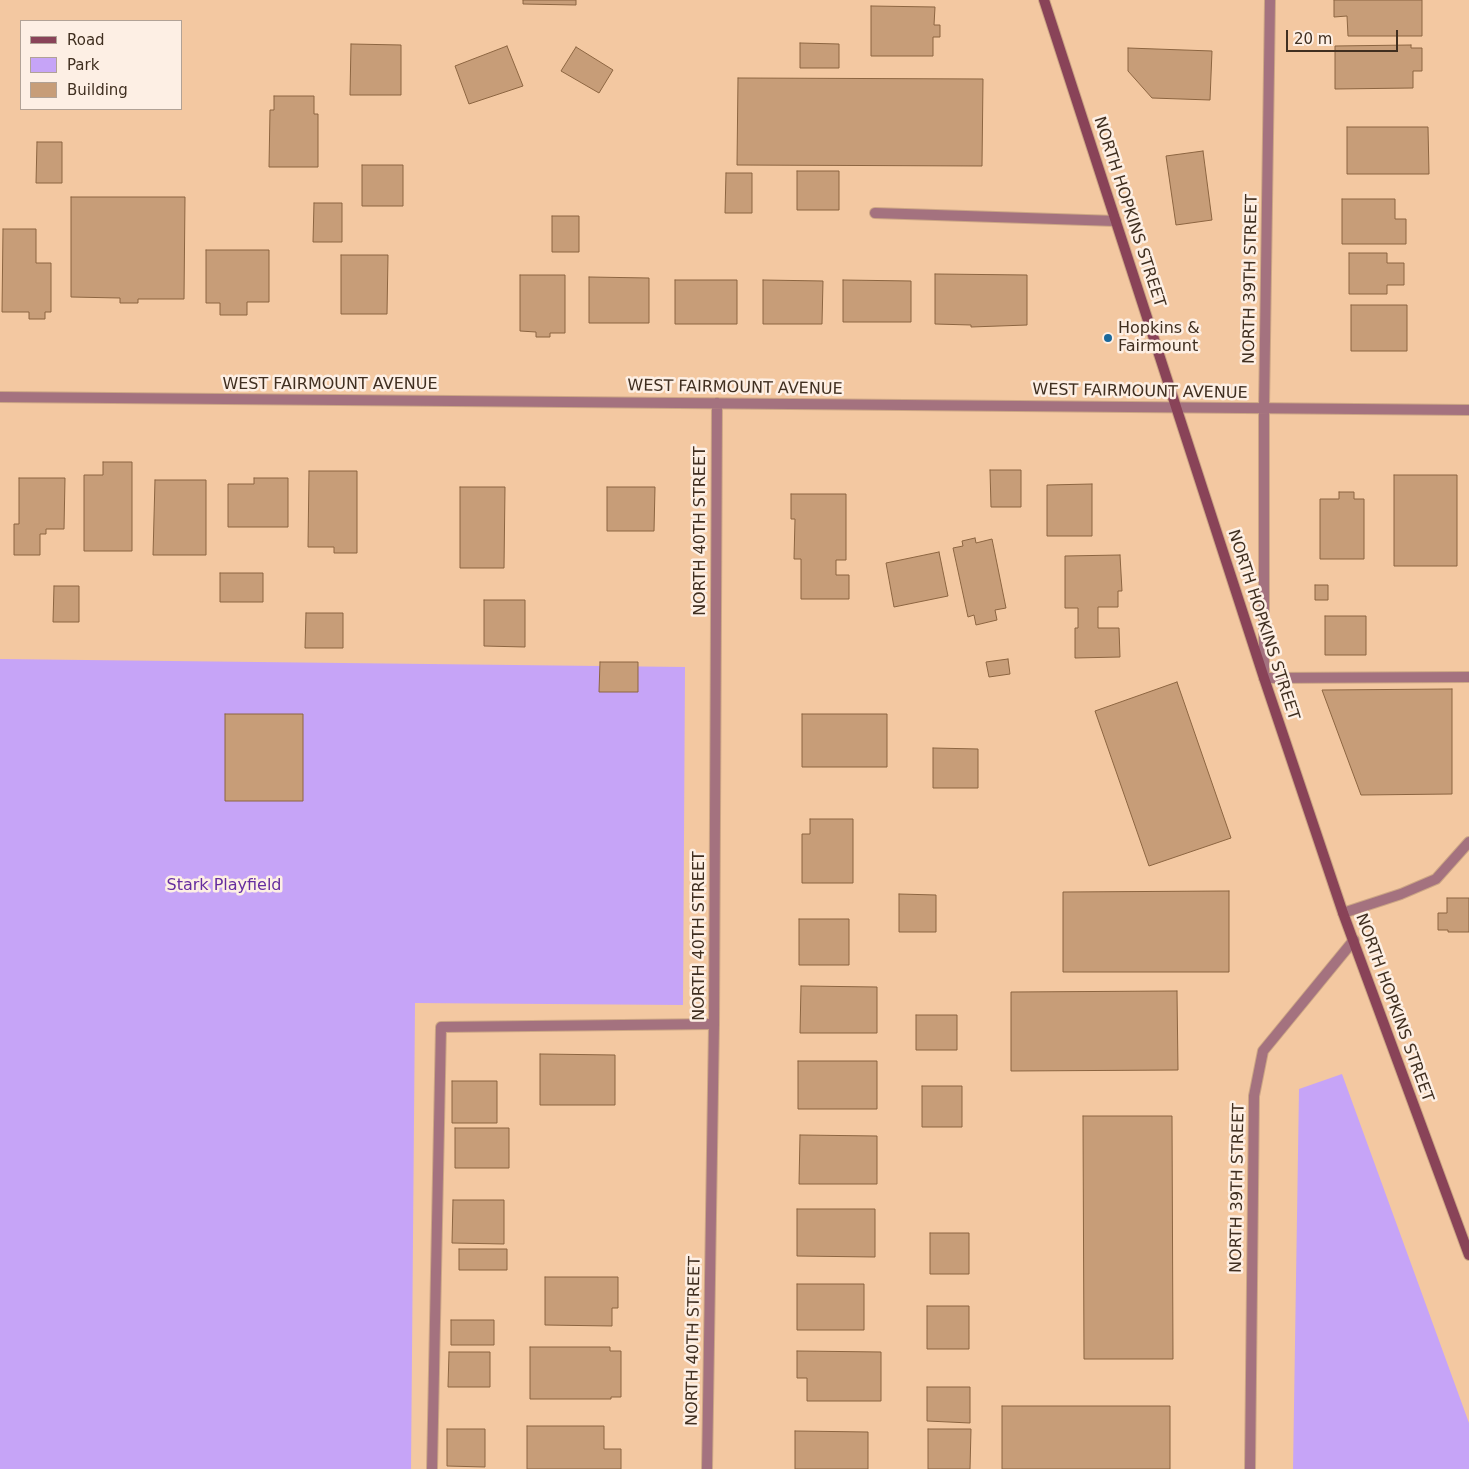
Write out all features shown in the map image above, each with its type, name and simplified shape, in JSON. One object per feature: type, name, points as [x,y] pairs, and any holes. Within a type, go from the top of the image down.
[{"type":"main road","name":"NORTH HOPKINS STREET","points":[[1044,0],[1264,678],[1343,913],[1469,1255]]},
{"type":"street","name":"NORTH 39TH STREET","points":[[1264,678],[1264,408],[1270,0]]},
{"type":"street","points":[[875,213],[1116,221]]},
{"type":"street","name":"WEST FAIRMOUNT AVENUE","points":[[0,397],[1469,410]]},
{"type":"street","name":"NORTH 40TH STREET","points":[[707,1469],[714,1024],[717,403]]},
{"type":"street","points":[[1264,678],[1469,677]]},
{"type":"street","points":[[1343,913],[1401,894],[1436,879],[1469,842]]},
{"type":"street","name":"NORTH 39TH STREET","points":[[1250,1469],[1254,1096],[1263,1051],[1354,940]]},
{"type":"street","points":[[432,1469],[441,1027],[714,1024]]},
{"type":"green space","name":"Stark Playfield","points":[[0,659],[685,667],[683,1005],[415,1003],[411,1469],[0,1469]]},
{"type":"green space","points":[[1342,1074],[1469,1423],[1469,1469],[1293,1469],[1299,1089]]},
{"type":"building","points":[[523,0],[576,0],[576,5],[523,4]]},
{"type":"building","points":[[1334,0],[1422,0],[1422,36],[1348,36],[1347,16],[1334,17]]},
{"type":"building","points":[[871,6],[935,7],[934,25],[940,25],[940,37],[933,37],[933,56],[871,56]]},
{"type":"building","points":[[800,43],[839,44],[839,68],[800,68]]},
{"type":"building","points":[[351,44],[401,45],[401,95],[350,95]]},
{"type":"building","points":[[1411,45],[1411,48],[1422,48],[1422,71],[1413,71],[1413,88],[1335,89],[1335,46]]},
{"type":"building","points":[[507,46],[523,86],[469,104],[455,66]]},
{"type":"building","points":[[576,47],[613,70],[599,93],[561,71]]},
{"type":"building","points":[[1128,48],[1212,51],[1210,100],[1152,98],[1128,71]]},
{"type":"building","points":[[738,78],[983,79],[982,166],[737,165]]},
{"type":"building","points":[[274,96],[314,96],[314,114],[318,114],[318,167],[269,167],[270,110],[274,110]]},
{"type":"building","points":[[1347,127],[1428,127],[1429,174],[1347,174]]},
{"type":"building","points":[[37,142],[62,142],[62,183],[36,183]]},
{"type":"building","points":[[1203,151],[1212,220],[1176,225],[1166,156]]},
{"type":"building","points":[[362,165],[403,165],[403,206],[362,206]]},
{"type":"building","points":[[797,171],[839,171],[839,210],[797,210]]},
{"type":"building","points":[[726,173],[752,173],[752,213],[725,213]]},
{"type":"building","points":[[71,197],[185,197],[184,299],[138,299],[138,303],[120,303],[120,298],[71,297]]},
{"type":"building","points":[[1342,199],[1395,199],[1395,219],[1406,219],[1406,244],[1342,244]]},
{"type":"building","points":[[314,203],[342,203],[342,242],[313,242]]},
{"type":"building","points":[[552,216],[579,216],[579,252],[552,252]]},
{"type":"building","points":[[3,229],[36,229],[36,263],[51,263],[51,312],[45,312],[45,319],[29,319],[29,312],[2,312]]},
{"type":"building","points":[[206,250],[269,250],[269,302],[247,302],[247,315],[220,315],[220,303],[206,303]]},
{"type":"building","points":[[1349,253],[1387,253],[1387,263],[1404,263],[1404,285],[1387,285],[1387,294],[1349,294]]},
{"type":"building","points":[[341,255],[388,255],[387,314],[341,314]]},
{"type":"building","points":[[935,274],[1027,275],[1027,325],[971,327],[971,325],[935,324]]},
{"type":"building","points":[[520,275],[565,275],[565,333],[550,333],[550,337],[536,337],[536,332],[520,331]]},
{"type":"building","points":[[589,277],[649,278],[649,323],[589,323]]},
{"type":"building","points":[[675,280],[737,280],[737,324],[675,324]]},
{"type":"building","points":[[763,280],[823,281],[822,324],[763,324]]},
{"type":"building","points":[[843,280],[911,281],[911,322],[843,322]]},
{"type":"building","points":[[1351,305],[1407,305],[1407,351],[1351,351]]},
{"type":"building","points":[[103,462],[132,462],[132,551],[84,551],[84,475],[103,475]]},
{"type":"building","points":[[990,470],[1021,470],[1021,507],[991,507]]},
{"type":"building","points":[[309,471],[357,471],[357,553],[334,553],[334,547],[308,547]]},
{"type":"building","points":[[1394,475],[1457,475],[1457,566],[1394,566]]},
{"type":"building","points":[[19,478],[65,478],[64,529],[46,529],[46,534],[40,534],[40,555],[14,555],[14,524],[19,524]]},
{"type":"building","points":[[254,478],[288,478],[288,527],[228,527],[228,484],[254,484]]},
{"type":"building","points":[[155,480],[206,480],[206,555],[153,555]]},
{"type":"building","points":[[1092,484],[1092,536],[1047,536],[1047,485]]},
{"type":"building","points":[[460,487],[505,487],[504,568],[460,568]]},
{"type":"building","points":[[607,487],[655,487],[654,531],[607,531]]},
{"type":"building","points":[[1339,492],[1354,492],[1354,499],[1364,499],[1364,559],[1320,559],[1320,499],[1339,499]]},
{"type":"building","points":[[791,494],[846,494],[846,560],[836,560],[836,575],[849,575],[849,599],[801,599],[801,559],[794,559],[795,519],[791,519]]},
{"type":"building","points":[[975,538],[976,543],[992,539],[1006,608],[995,610],[997,620],[976,625],[974,615],[968,617],[953,548],[963,546],[962,541]]},
{"type":"building","points":[[939,552],[948,596],[894,607],[886,563]]},
{"type":"building","points":[[1120,555],[1122,591],[1118,591],[1118,607],[1098,607],[1098,628],[1119,628],[1120,657],[1075,658],[1075,628],[1078,628],[1078,608],[1065,608],[1065,556]]},
{"type":"building","points":[[220,573],[263,573],[263,602],[220,602]]},
{"type":"building","points":[[1315,585],[1328,585],[1328,600],[1315,600]]},
{"type":"building","points":[[54,586],[79,586],[79,622],[53,622]]},
{"type":"building","points":[[484,600],[525,600],[525,647],[484,646]]},
{"type":"building","points":[[306,613],[343,613],[343,648],[305,648]]},
{"type":"building","points":[[1325,616],[1366,616],[1366,655],[1325,655]]},
{"type":"building","points":[[1008,659],[1010,674],[989,677],[986,662]]},
{"type":"building","points":[[600,662],[638,662],[638,692],[599,692]]},
{"type":"building","points":[[1177,682],[1231,838],[1149,866],[1095,711]]},
{"type":"building","points":[[1452,689],[1452,794],[1361,795],[1322,690]]},
{"type":"building","points":[[225,714],[303,714],[303,801],[225,801]]},
{"type":"building","points":[[802,714],[887,714],[887,767],[802,767]]},
{"type":"building","points":[[933,748],[978,749],[978,788],[933,788]]},
{"type":"building","points":[[810,819],[853,819],[853,883],[802,883],[802,834],[810,834]]},
{"type":"building","points":[[1229,891],[1229,972],[1063,972],[1063,892]]},
{"type":"building","points":[[899,894],[936,895],[936,932],[899,932]]},
{"type":"building","points":[[1447,898],[1469,898],[1469,932],[1438,930],[1438,913],[1447,913]]},
{"type":"building","points":[[799,919],[849,919],[849,965],[799,965]]},
{"type":"building","points":[[801,986],[877,987],[877,1033],[800,1033]]},
{"type":"building","points":[[1177,991],[1178,1070],[1011,1071],[1011,992]]},
{"type":"building","points":[[916,1015],[957,1015],[957,1050],[916,1050]]},
{"type":"building","points":[[540,1054],[615,1055],[615,1105],[540,1105]]},
{"type":"building","points":[[798,1061],[877,1061],[877,1109],[798,1109]]},
{"type":"building","points":[[452,1081],[497,1081],[497,1123],[452,1123]]},
{"type":"building","points":[[922,1086],[962,1086],[962,1127],[922,1127]]},
{"type":"building","points":[[1083,1116],[1172,1116],[1173,1359],[1084,1359]]},
{"type":"building","points":[[455,1128],[509,1128],[509,1168],[455,1168]]},
{"type":"building","points":[[800,1135],[877,1136],[877,1184],[799,1184]]},
{"type":"building","points":[[453,1200],[504,1200],[504,1244],[452,1243]]},
{"type":"building","points":[[797,1209],[875,1209],[875,1257],[797,1256]]},
{"type":"building","points":[[930,1233],[969,1233],[969,1274],[930,1274]]},
{"type":"building","points":[[459,1249],[507,1249],[507,1270],[459,1270]]},
{"type":"building","points":[[545,1277],[618,1277],[618,1308],[612,1308],[612,1326],[545,1325]]},
{"type":"building","points":[[797,1284],[864,1284],[864,1330],[797,1330]]},
{"type":"building","points":[[927,1306],[969,1306],[969,1349],[927,1349]]},
{"type":"building","points":[[451,1320],[494,1320],[494,1345],[451,1345]]},
{"type":"building","points":[[530,1347],[610,1347],[610,1351],[621,1351],[621,1397],[611,1397],[611,1399],[530,1399]]},
{"type":"building","points":[[797,1351],[881,1352],[881,1401],[807,1401],[807,1378],[797,1378]]},
{"type":"building","points":[[449,1352],[490,1352],[490,1387],[448,1387]]},
{"type":"building","points":[[927,1387],[970,1387],[970,1423],[927,1421]]},
{"type":"building","points":[[1002,1406],[1170,1406],[1170,1469],[1002,1469]]},
{"type":"building","points":[[527,1426],[604,1426],[604,1449],[621,1449],[621,1469],[527,1469]]},
{"type":"building","points":[[447,1429],[485,1429],[485,1467],[447,1466]]},
{"type":"building","points":[[928,1429],[971,1429],[970,1469],[928,1469]]},
{"type":"building","points":[[795,1431],[868,1432],[868,1469],[795,1469]]},
{"type":"place","name":"Hopkins & Fairmount","points":[[1108,338]]}]
